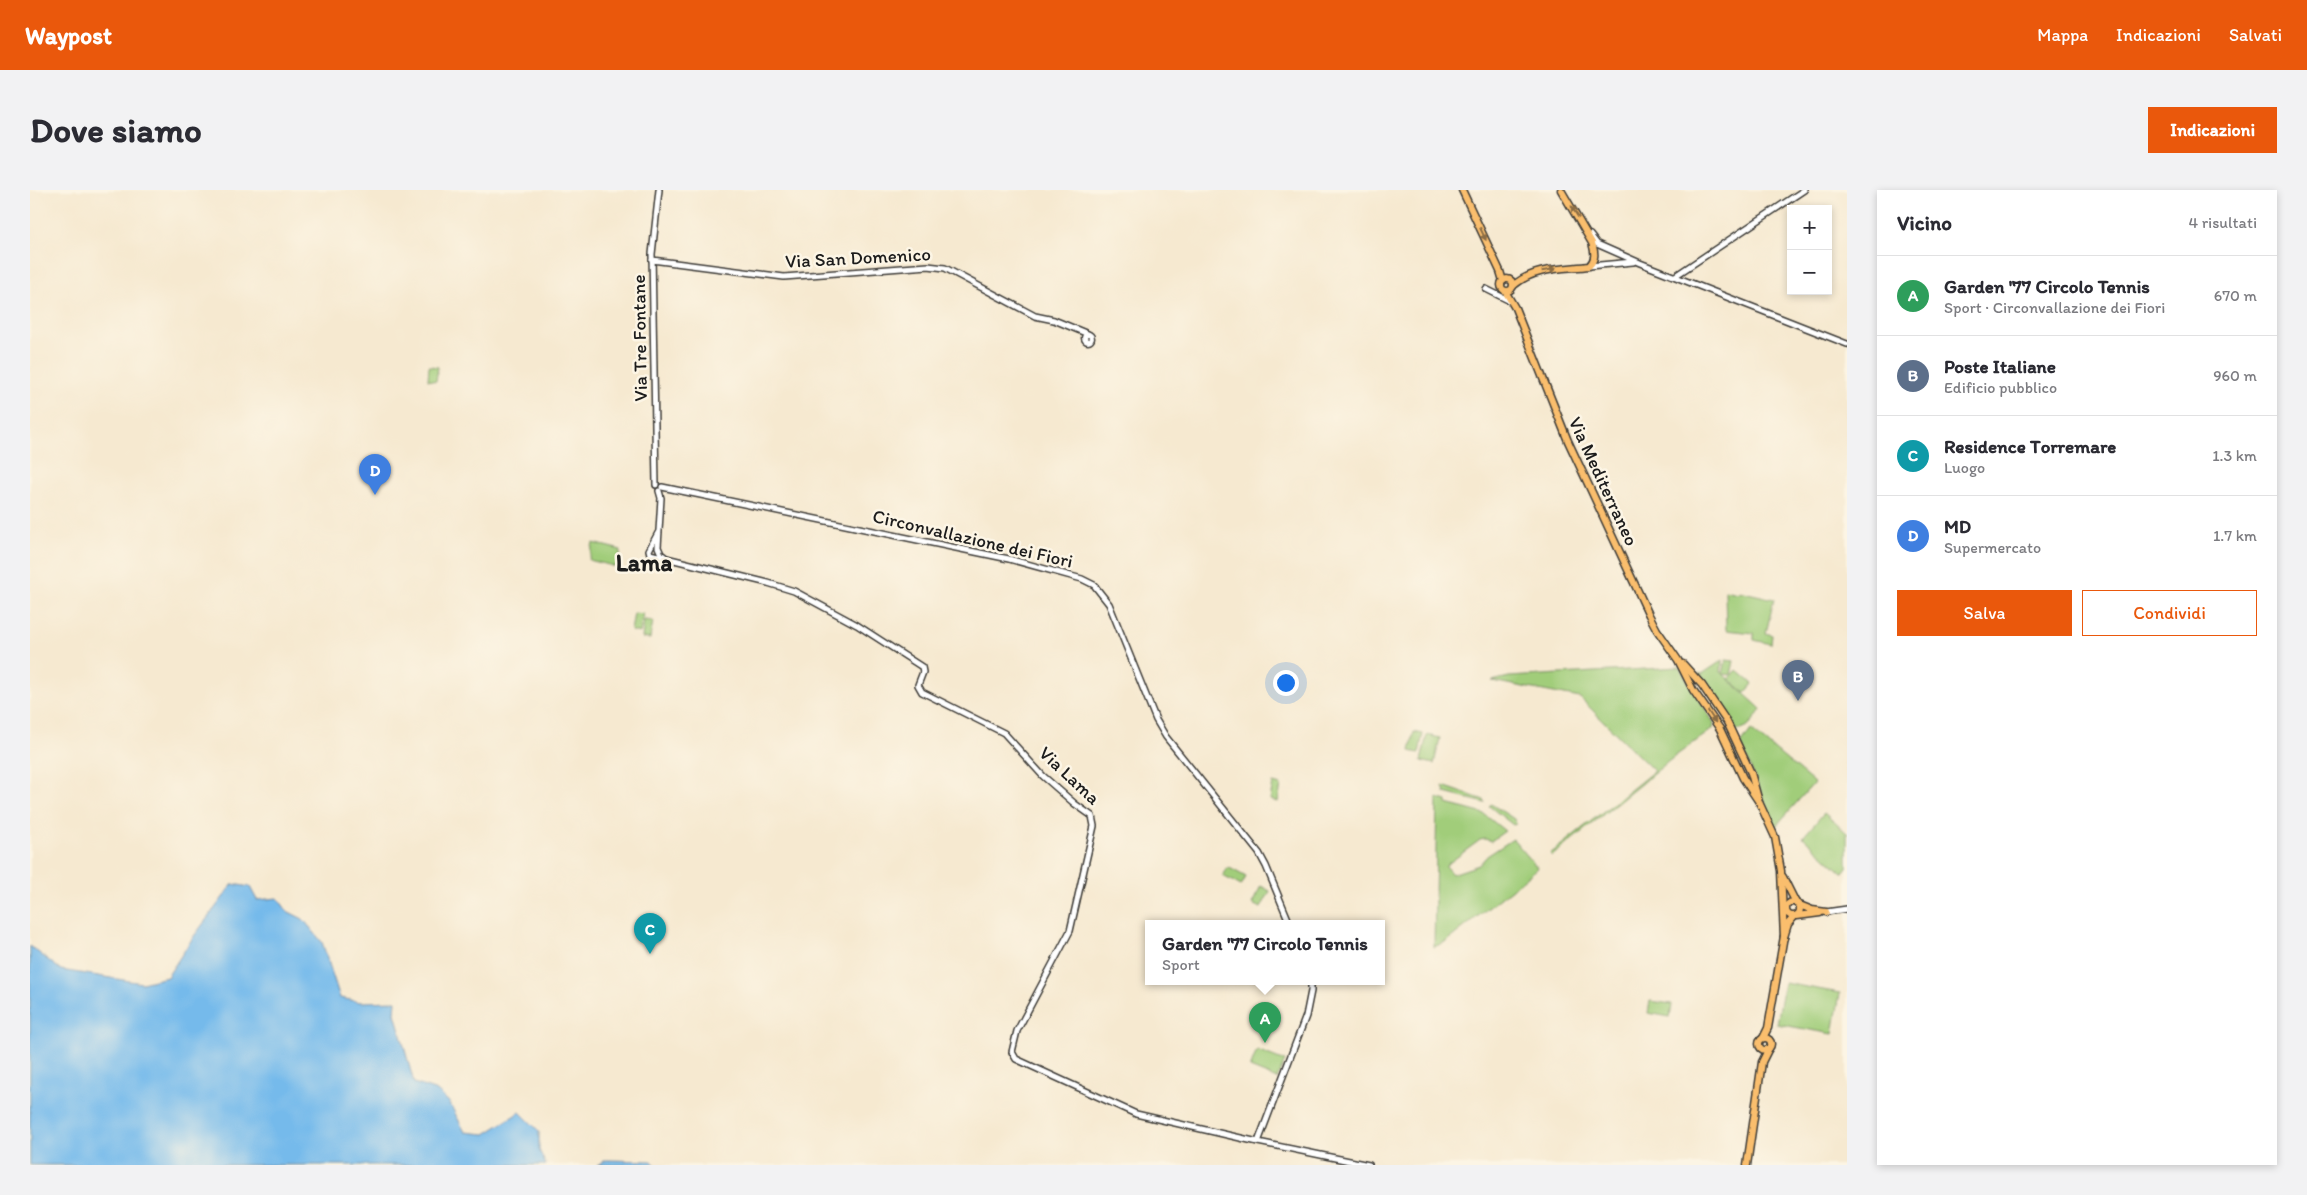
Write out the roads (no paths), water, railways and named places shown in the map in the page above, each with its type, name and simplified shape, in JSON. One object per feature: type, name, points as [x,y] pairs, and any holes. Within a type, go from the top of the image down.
[{"type":"main road","points":[[1462,190],[1500,271],[1503,281],[1501,286],[1515,308]]},
{"type":"main road","points":[[1505,291],[1513,287],[1520,280],[1547,270],[1589,266],[1595,258],[1588,233],[1561,190]]},
{"type":"main road","points":[[1503,281],[1510,280],[1513,287],[1515,308]]},
{"type":"main road","name":"Via Mediterraneo","points":[[1515,308],[1568,441],[1653,622],[1678,660]]},
{"type":"main road","points":[[1678,660],[1705,690],[1727,722],[1749,769],[1759,802],[1774,837],[1785,885],[1800,910],[1788,924],[1784,938],[1766,1039]]},
{"type":"main road","points":[[1678,660],[1698,696],[1720,729],[1740,773],[1759,802]]},
{"type":"main road","points":[[1698,696],[1698,689],[1705,690]]},
{"type":"main road","points":[[1740,773],[1747,776],[1749,769]]},
{"type":"main road","points":[[1781,871],[1786,910],[1784,938]]},
{"type":"main road","points":[[1781,871],[1784,938]]},
{"type":"main road","points":[[1786,910],[1791,902],[1812,910],[1826,912]]},
{"type":"main road","points":[[1786,910],[1795,916],[1826,912]]},
{"type":"main road","points":[[1765,1048],[1760,1042],[1766,1039]]},
{"type":"main road","points":[[1765,1048],[1771,1045],[1766,1039]]},
{"type":"main road","points":[[1747,1165],[1765,1048]]},
{"type":"street","name":"Via Tre Fontane","points":[[658,533],[661,498],[654,475],[655,362],[652,260],[659,190]]},
{"type":"street","points":[[1675,276],[1804,190]]},
{"type":"street","points":[[1588,233],[1597,244],[1640,263],[1847,344]]},
{"type":"street","name":"Via San Domenico","points":[[652,260],[784,277],[928,266],[945,268],[1035,316],[1054,320],[1086,336]]},
{"type":"street","points":[[1589,266],[1628,261],[1640,263]]},
{"type":"street","points":[[1486,289],[1498,293],[1511,302]]},
{"type":"street","name":"Circonvallazione dei Fiori","points":[[659,488],[1031,564],[1035,567],[1074,576],[1094,586],[1109,604],[1156,720],[1166,737],[1259,853],[1288,920]]},
{"type":"street","points":[[658,533],[649,550],[650,554],[670,560]]},
{"type":"street","points":[[658,533],[661,554],[670,560]]},
{"type":"street","name":"Via Lama","points":[[670,560],[783,587],[807,597],[857,625],[922,667],[923,672],[918,685],[922,692],[1004,733],[1044,776],[1075,804],[1092,816],[1094,826],[1070,931],[1017,1031],[1012,1052],[1016,1059],[1128,1110],[1258,1142]]},
{"type":"street","points":[[1826,912],[1847,909]]},
{"type":"street","points":[[1311,985],[1306,1016],[1258,1142],[1369,1165]]},
{"type":"water","points":[[233,884],[250,887],[257,900],[278,898],[287,911],[303,919],[322,942],[340,998],[361,1002],[396,1001],[395,1013],[414,1083],[437,1091],[449,1102],[465,1132],[485,1134],[520,1112],[539,1131],[539,1150],[546,1165],[30,1165],[30,946],[61,970],[142,983],[167,977],[194,936]]},
{"type":"water","points":[[606,1160],[652,1161],[656,1165],[597,1165]]},
{"type":"place","name":"MD","points":[[375,495]]},
{"type":"place","name":"Poste Italiane","points":[[1798,701]]},
{"type":"place","name":"Residence Torremare","points":[[650,954]]},
{"type":"place","name":"Garden '77 Circolo Tennis","points":[[1265,1043]]},
{"type":"district","name":"Lama","points":[[644,563]]}]
